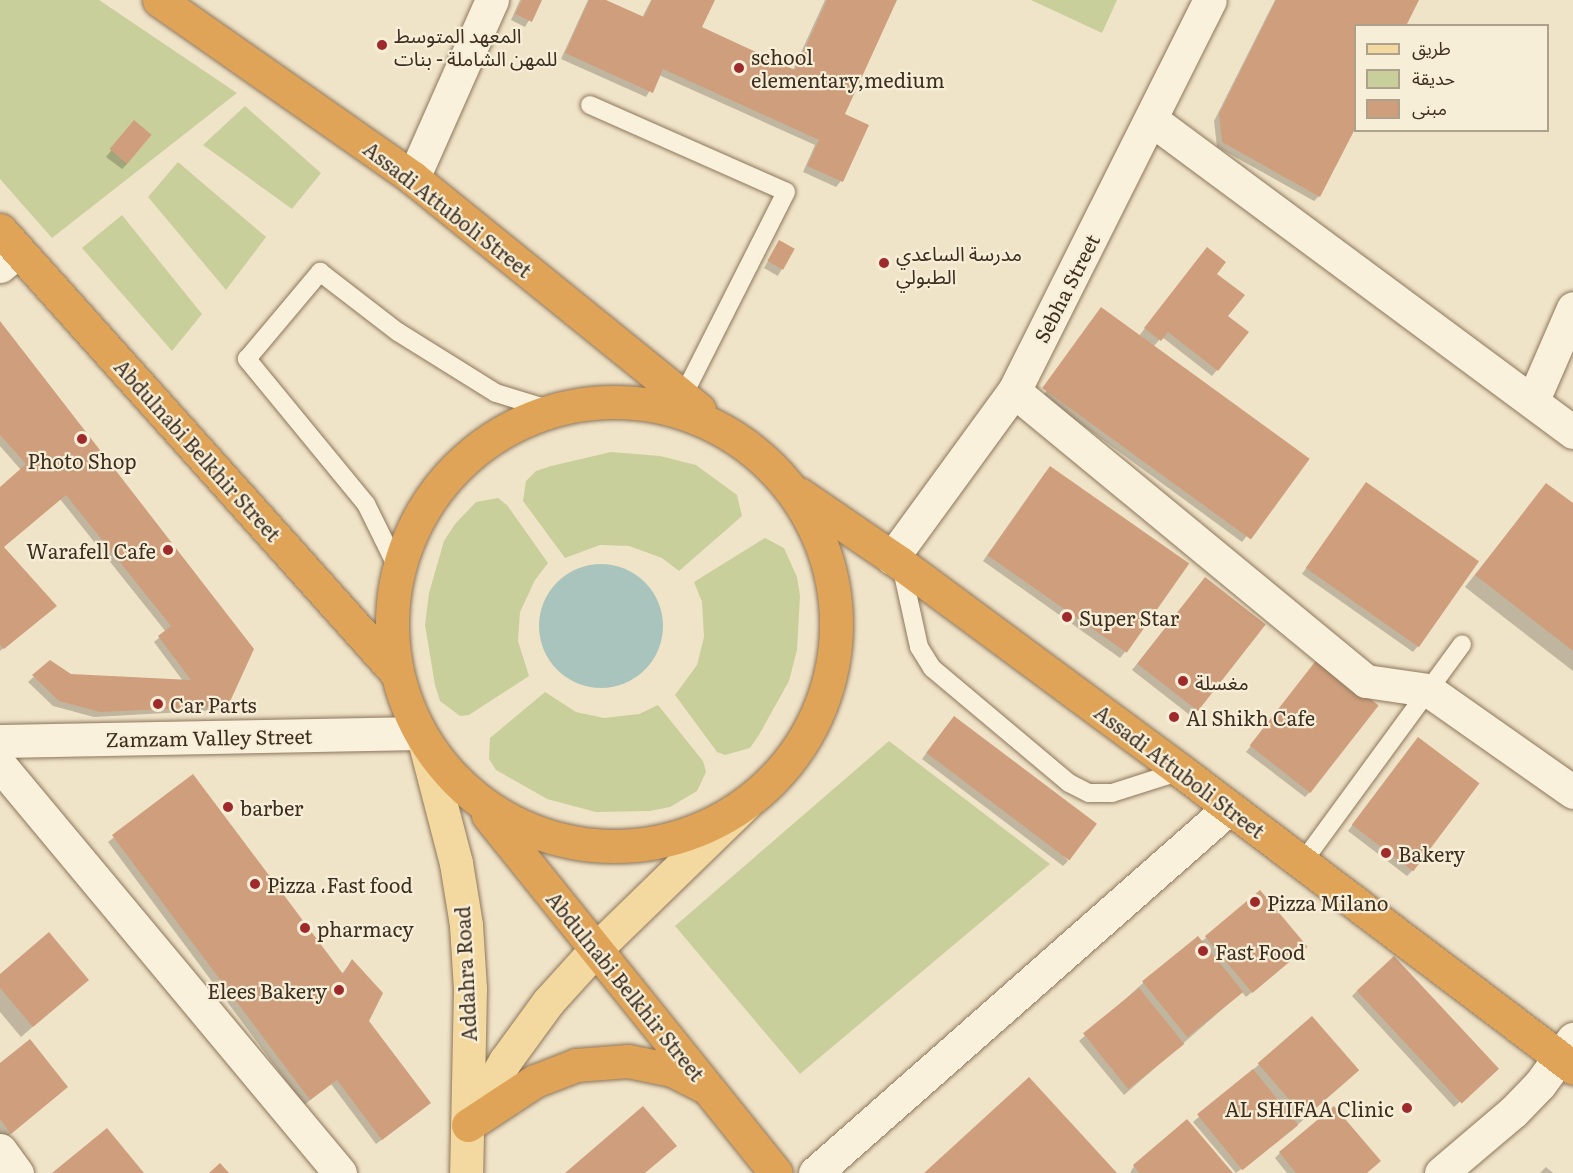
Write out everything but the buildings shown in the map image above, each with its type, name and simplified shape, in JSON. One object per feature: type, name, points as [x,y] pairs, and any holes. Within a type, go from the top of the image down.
[{"type":"highway","name":"Assadi Attuboli Street","points":[[159,0],[413,178],[682,398],[727,431]]},
{"type":"highway","name":"Abdulnabi Belkhir Street","points":[[6,249],[395,671]]},
{"type":"highway","points":[[595,401],[641,402],[686,412],[727,431],[781,482],[809,514],[827,556],[836,602],[836,648],[826,693],[807,736],[780,773],[745,804],[685,834],[657,843],[609,847],[561,841],[516,825],[475,800],[448,774],[421,739],[395,671],[391,620],[398,569],[414,526],[446,479],[470,454],[508,428],[551,410],[595,401]]},
{"type":"highway","name":"Assadi Attuboli Street","points":[[781,482],[896,560],[1302,863],[1569,1055]]},
{"type":"highway","name":"Abdulnabi Belkhir Street","points":[[475,800],[597,948],[776,1173]]},
{"type":"highway","points":[[468,1125],[535,1081],[576,1065],[628,1061],[672,1070],[710,1090]]},
{"type":"main road","name":"Addahra Road","points":[[421,739],[456,863],[466,925],[468,1125],[466,1173]]},
{"type":"main road","points":[[468,1125],[535,1019],[597,948],[745,804]]},
{"type":"street","points":[[413,178],[492,0]]},
{"type":"street","name":"Sebha Street","points":[[896,560],[1014,391],[1152,120],[1210,0]]},
{"type":"street","points":[[1152,120],[1533,400],[1573,432]]},
{"type":"street","points":[[1533,400],[1573,308]]},
{"type":"street","points":[[1014,391],[1366,681],[1428,690],[1573,792]]},
{"type":"street","name":"Zamzam Valley Street","points":[[0,741],[421,739]]},
{"type":"street","points":[[0,765],[340,1173]]},
{"type":"street","points":[[815,1173],[1229,808]]},
{"type":"street","points":[[1441,1173],[1513,1112],[1569,1055]]},
{"type":"street","points":[[0,1150],[17,1173]]},
{"type":"lane","points":[[590,105],[786,192],[682,398]]},
{"type":"lane","points":[[398,569],[366,504],[247,359],[320,273],[398,332],[496,393],[551,410]]},
{"type":"lane","points":[[896,560],[919,647],[932,668],[1069,783],[1089,793],[1112,793],[1181,771]]},
{"type":"lane","points":[[1302,863],[1462,644]]},
{"type":"green space","points":[[0,0],[99,0],[237,93],[52,238],[0,179]]},
{"type":"green space","points":[[1031,0],[1117,0],[1102,33]]},
{"type":"green space","points":[[245,106],[321,173],[292,209],[203,145]]},
{"type":"green space","points":[[178,162],[266,237],[226,290],[148,197]]},
{"type":"green space","points":[[122,215],[202,314],[172,351],[82,248]]},
{"type":"green space","points":[[611,452],[660,456],[696,465],[737,495],[742,516],[679,571],[662,558],[629,546],[600,545],[565,558],[523,501],[526,481],[536,471]]},
{"type":"green space","points":[[498,498],[507,505],[548,563],[535,580],[520,612],[518,641],[529,676],[469,715],[460,716],[440,701],[435,685],[425,625],[429,593],[444,541],[455,524],[476,502]]},
{"type":"green space","points":[[765,538],[784,548],[797,577],[800,596],[797,650],[789,681],[759,735],[750,748],[725,755],[717,752],[675,695],[697,665],[704,637],[702,602],[694,582]]},
{"type":"green space","points":[[545,692],[576,712],[604,718],[639,714],[658,705],[703,761],[706,772],[697,791],[670,807],[650,811],[596,812],[547,799],[496,770],[489,759],[490,738]]},
{"type":"green space","points":[[889,741],[1050,864],[800,1074],[675,926]]},
{"type":"water","points":[[601,564],[625,569],[645,582],[658,602],[663,626],[658,650],[645,670],[625,683],[601,688],[577,683],[557,670],[544,650],[539,626],[544,602],[557,582],[577,569]]},
{"type":"place","name":"المعهد المتوسط للمهن الشاملة - بنات","points":[[382,45]]},
{"type":"place","name":"school elementary,medium","points":[[739,68]]},
{"type":"place","name":"مدرسة الساعدي الطبولي","points":[[884,263]]},
{"type":"place","name":"Photo Shop","points":[[82,439]]},
{"type":"place","name":"Warafell Cafe","points":[[168,550]]},
{"type":"place","name":"Super Star","points":[[1067,617]]},
{"type":"place","name":"مغسلة","points":[[1183,681]]},
{"type":"place","name":"Car Parts","points":[[158,704]]},
{"type":"place","name":"Al Shikh Cafe","points":[[1174,717]]},
{"type":"place","name":"barber","points":[[228,807]]},
{"type":"place","name":"Bakery","points":[[1386,853]]},
{"type":"place","name":"Pizza ،Fast food","points":[[255,884]]},
{"type":"place","name":"Pizza Milano","points":[[1255,902]]},
{"type":"place","name":"pharmacy","points":[[305,928]]},
{"type":"place","name":"Fast Food","points":[[1203,951]]},
{"type":"place","name":"Elees Bakery","points":[[339,990]]},
{"type":"place","name":"AL SHIFAA Clinic","points":[[1407,1108]]}]
